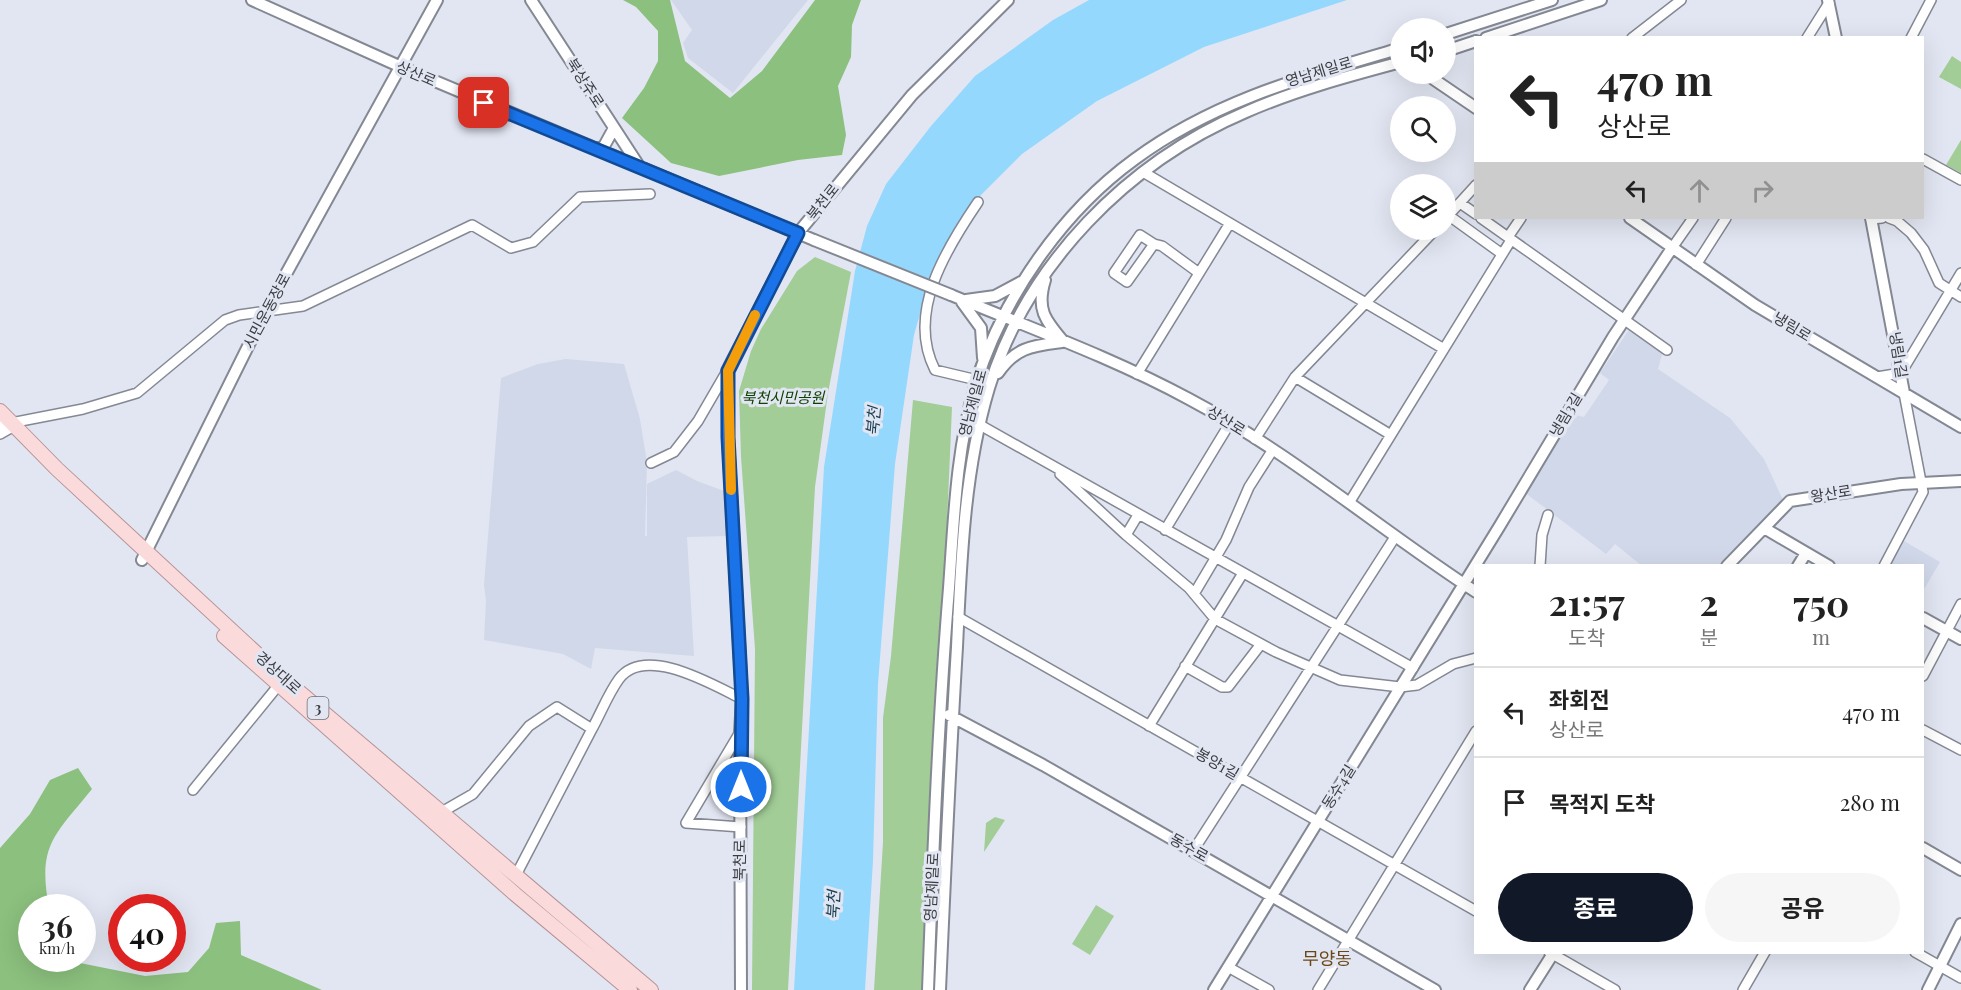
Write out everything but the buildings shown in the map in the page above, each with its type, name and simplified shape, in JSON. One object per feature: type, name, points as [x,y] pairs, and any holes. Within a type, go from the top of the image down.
[{"type":"main road","name":"경상대로","points":[[0,411],[5,427],[281,683],[515,894],[630,990]]},
{"type":"main road","name":"경상대로","points":[[281,683],[651,990]]},
{"type":"street","name":"상산로","points":[[252,0],[591,148],[1063,342],[1190,399],[1255,439],[1474,591]]},
{"type":"street","name":"시민운동장로","points":[[144,556],[265,312],[437,0]]},
{"type":"street","name":"북상주로","points":[[531,0],[639,166]]},
{"type":"street","name":"북천로","points":[[741,990],[740,732],[742,699],[728,437],[728,371],[798,233],[912,95],[1008,0]]},
{"type":"street","points":[[1456,31],[1552,0]]},
{"type":"street","points":[[1492,36],[1601,0]]},
{"type":"street","points":[[1635,36],[1681,0]]},
{"type":"street","points":[[1912,36],[1931,0]]},
{"type":"street","points":[[1808,36],[1828,1]]},
{"type":"street","points":[[1828,1],[1836,36]]},
{"type":"street","points":[[1456,48],[1474,42]]},
{"type":"street","name":"영남제일로","points":[[928,990],[940,711],[957,474],[977,380],[1003,319],[1024,280],[1061,230],[1093,195],[1133,159],[1191,122],[1234,101],[1276,85],[1390,51]]},
{"type":"street","name":"영남제일로","points":[[940,990],[958,617],[971,475],[990,386],[1014,323],[1025,302],[1048,269],[1114,196],[1143,172],[1204,132],[1245,112],[1327,82],[1390,65]]},
{"type":"street","points":[[1441,84],[1474,107]]},
{"type":"street","points":[[591,148],[603,148],[614,128]]},
{"type":"street","points":[[1924,160],[1961,180]]},
{"type":"street","points":[[1143,172],[1444,349]]},
{"type":"street","points":[[1456,207],[1474,187]]},
{"type":"street","points":[[5,427],[83,409],[137,393],[225,320],[239,315],[303,306],[370,277],[472,225],[511,248],[533,242],[580,197],[650,194]]},
{"type":"street","points":[[977,380],[935,370],[930,360],[925,313],[938,267],[978,202]]},
{"type":"street","points":[[1460,203],[1474,213]]},
{"type":"street","points":[[1482,219],[1667,350]]},
{"type":"street","points":[[1349,503],[1503,254],[1520,219]]},
{"type":"street","name":"냉림로","points":[[1631,219],[1755,305],[1961,427]]},
{"type":"street","points":[[1672,248],[1692,219]]},
{"type":"street","points":[[1696,265],[1725,219]]},
{"type":"street","name":"냉림1길","points":[[1874,219],[1922,487]]},
{"type":"street","points":[[1892,219],[1911,233],[1924,250],[1939,283],[1961,297]]},
{"type":"street","points":[[1137,374],[1230,223]]},
{"type":"street","points":[[1456,223],[1503,254]]},
{"type":"street","points":[[1154,244],[1128,282],[1114,273],[1140,235],[1162,246],[1199,273]]},
{"type":"street","points":[[1255,439],[1295,377],[1425,240]]},
{"type":"street","name":"냉림3길","points":[[1476,564],[1624,320],[1672,248]]},
{"type":"street","points":[[1048,269],[1041,292],[1042,307],[1045,319],[1063,342]]},
{"type":"street","points":[[1877,377],[1901,373],[1961,273]]},
{"type":"street","points":[[955,297],[976,300],[995,296],[1024,280]]},
{"type":"street","points":[[955,297],[981,328],[984,340],[982,366]]},
{"type":"street","points":[[990,386],[1013,354],[1033,346],[1063,342]]},
{"type":"street","points":[[651,463],[674,452],[698,421],[728,371]]},
{"type":"street","points":[[1295,377],[1391,435]]},
{"type":"street","points":[[1165,530],[1230,423]]},
{"type":"street","points":[[980,425],[1413,668]]},
{"type":"street","points":[[1194,594],[1215,558],[1249,487],[1272,451]]},
{"type":"street","points":[[1051,465],[1194,594],[1215,619],[1311,668],[1340,680],[1400,687],[1417,685],[1453,664],[1474,659]]},
{"type":"street","name":"왕산로","points":[[1729,564],[1790,501],[1961,481]]},
{"type":"street","points":[[1885,564],[1922,487]]},
{"type":"street","points":[[1126,535],[1138,514]]},
{"type":"street","points":[[1540,564],[1542,535],[1548,514]]},
{"type":"street","points":[[1764,528],[1825,564]]},
{"type":"street","points":[[1193,851],[1395,537]]},
{"type":"street","points":[[1799,564],[1806,553]]},
{"type":"street","name":"냉림3길","points":[[1464,584],[1474,568]]},
{"type":"street","points":[[1149,726],[1242,573]]},
{"type":"street","name":"동수4길","points":[[1214,990],[1464,584]]},
{"type":"street","points":[[1924,674],[1961,604]]},
{"type":"street","name":"봉양1길","points":[[958,617],[1474,910]]},
{"type":"street","points":[[1924,619],[1961,639]]},
{"type":"street","points":[[1185,666],[1222,687],[1228,687],[1261,644]]},
{"type":"street","points":[[515,877],[619,678],[633,667],[657,664],[694,676],[742,699]]},
{"type":"street","points":[[193,790],[281,683]]},
{"type":"street","points":[[440,813],[473,794],[529,726],[557,707],[592,729]]},
{"type":"street","name":"동수로","points":[[940,711],[1272,895],[1435,990]]},
{"type":"street","points":[[1924,730],[1961,750]]},
{"type":"street","points":[[740,732],[686,823],[741,827]]},
{"type":"street","points":[[1318,990],[1474,735]]},
{"type":"street","points":[[1924,849],[1961,870]]},
{"type":"street","points":[[1928,990],[1961,924]]},
{"type":"street","points":[[1530,990],[1551,954]]},
{"type":"street","points":[[1554,954],[1615,990]]},
{"type":"street","points":[[1743,990],[1764,954]]},
{"type":"street","points":[[1919,954],[1961,978]]},
{"type":"street","points":[[1228,967],[1269,990]]},
{"type":"shaded area","points":[[671,0],[808,0],[733,93],[688,58],[683,43],[692,30]]},
{"type":"shaded area","points":[[1630,328],[1663,351],[1658,369],[1730,418],[1764,459],[1783,500],[1721,564],[1640,564],[1615,544],[1606,554],[1524,492],[1576,415],[1584,417],[1609,380],[1600,373]]},
{"type":"shaded area","points":[[566,359],[624,364],[640,419],[647,463],[645,536],[647,536],[647,484],[676,470],[724,491],[727,536],[687,537],[694,656],[595,648],[591,669],[563,654],[484,640],[486,601],[484,585],[501,378],[538,364]]},
{"type":"shaded area","points":[[1904,541],[1940,562],[1924,589],[1924,564],[1890,564]]},
{"type":"green space","points":[[623,0],[670,0],[685,61],[730,98],[762,71],[815,0],[861,0],[852,25],[851,57],[838,86],[846,135],[842,155],[798,160],[719,176],[671,163],[622,118],[644,88],[658,61],[658,31],[636,7]]},
{"type":"green space","points":[[1952,56],[1961,62],[1961,89],[1939,77]]},
{"type":"green space","points":[[1961,140],[1961,173],[1946,165]]},
{"type":"green space","name":"북천시민공원","points":[[815,257],[851,272],[828,393],[815,487],[788,990],[752,990],[755,649],[741,457],[739,391],[751,351],[761,329],[797,271]]},
{"type":"green space","points":[[913,400],[952,407],[927,990],[874,990],[883,842],[883,718],[891,656]]},
{"type":"green space","points":[[78,768],[92,789],[52,842],[45,869],[47,894],[18,894],[18,972],[96,972],[96,966],[108,969],[108,972],[125,972],[145,976],[188,972],[209,948],[216,923],[240,921],[241,955],[322,990],[0,990],[0,848],[30,814],[50,780]]},
{"type":"green space","points":[[995,817],[1005,820],[984,852],[986,823]]},
{"type":"green space","points":[[1096,905],[1114,916],[1090,955],[1072,944]]},
{"type":"water","name":"북천","points":[[1089,0],[1347,0],[1204,47],[1097,101],[1022,154],[978,198],[954,229],[933,268],[914,335],[895,464],[878,684],[873,861],[865,990],[794,990],[824,467],[855,271],[867,226],[886,184],[931,126],[975,76],[1053,20]]},
{"type":"slow traffic","points":[[731,490],[727,404],[728,371],[755,315]]},
{"type":"district","name":"무양동","points":[[1327,959]]},
{"type":"route","points":[[484,103],[798,233],[728,371],[728,437],[742,699],[741,787]]}]
